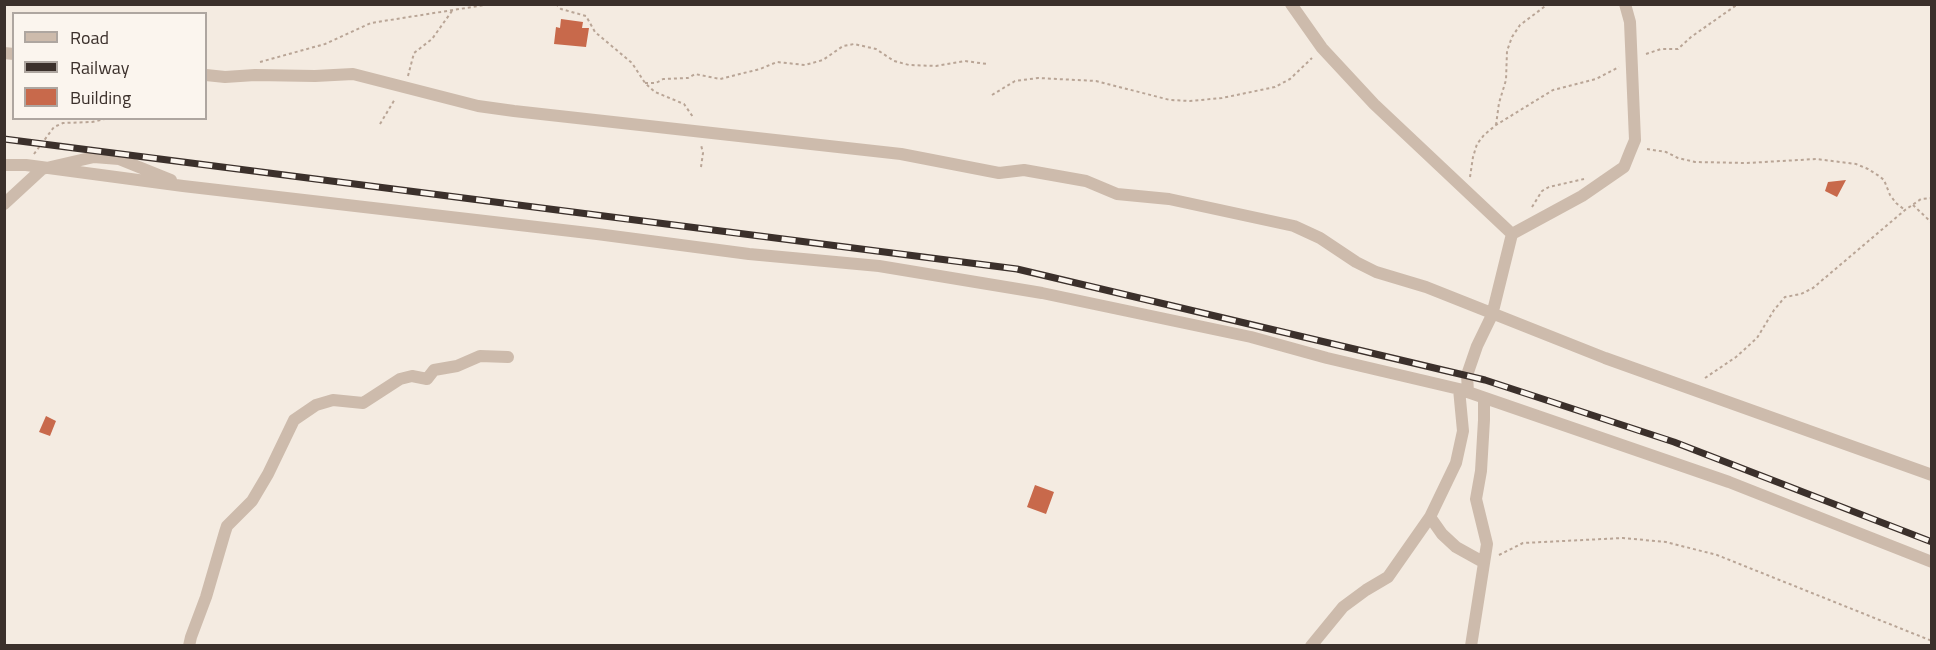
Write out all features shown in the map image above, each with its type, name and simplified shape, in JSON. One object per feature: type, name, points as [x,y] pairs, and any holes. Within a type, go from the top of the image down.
[{"type":"street","points":[[1290,4],[1322,48],[1374,104],[1512,234]]},
{"type":"street","points":[[1311,645],[1343,607],[1388,577],[1430,517],[1456,463],[1463,431],[1464,391],[1467,375],[1477,346],[1492,315],[1512,234],[1591,190],[1624,167],[1635,140],[1630,22],[1625,4]]},
{"type":"street","points":[[207,75],[353,75],[478,106],[699,133],[902,154],[999,173],[1024,170],[1086,182],[1117,194],[1169,199],[1294,226],[1320,238],[1356,262],[1376,272],[1426,287],[1605,358],[1932,476]]},
{"type":"street","points":[[4,204],[42,169],[94,157],[119,159],[183,186]]},
{"type":"street","points":[[4,165],[26,165],[42,169],[749,254],[879,266],[1042,293],[1251,337],[1464,391],[1729,482],[1932,562]]},
{"type":"street","points":[[189,645],[227,526],[252,501],[294,420],[316,405],[333,400],[363,403],[400,379],[412,376],[427,379],[434,370],[457,366],[480,356],[508,357]]},
{"type":"street","points":[[1471,645],[1487,538],[1476,495],[1481,471],[1484,398]]},
{"type":"street","points":[[1430,517],[1442,534],[1456,547],[1483,562]]},
{"type":"path","points":[[237,76],[262,60],[294,54],[325,44],[370,23],[491,4]]},
{"type":"path","points":[[556,4],[561,9],[586,16],[595,32],[632,63],[645,83],[655,92],[684,104],[694,119],[699,133],[703,153],[701,167]]},
{"type":"path","points":[[1496,125],[1499,103],[1506,80],[1507,51],[1512,37],[1520,24],[1548,4]]},
{"type":"path","points":[[1470,195],[1473,157],[1477,144],[1496,125],[1546,93],[1596,78],[1631,60],[1661,49],[1678,49],[1690,37],[1738,4]]},
{"type":"path","points":[[380,124],[403,87],[414,53],[432,39],[452,11]]},
{"type":"path","points":[[645,83],[656,83],[663,79],[688,78],[695,74],[720,79],[777,62],[805,65],[823,60],[843,46],[854,44],[876,49],[894,61],[909,65],[936,66],[965,61],[987,64]]},
{"type":"path","points":[[992,95],[1015,81],[1038,78],[1096,81],[1170,100],[1222,98],[1275,87],[1290,79],[1322,48]]},
{"type":"path","points":[[26,165],[54,127],[63,123],[100,120]]},
{"type":"path","points":[[1630,152],[1653,149],[1695,162],[1755,163],[1816,159],[1856,164],[1884,180],[1890,195],[1905,210]]},
{"type":"path","points":[[1528,213],[1542,192],[1549,187],[1590,177]]},
{"type":"path","points":[[1705,378],[1736,357],[1757,338],[1785,297],[1801,294],[1813,288],[1905,210],[1922,200],[1932,198]]},
{"type":"path","points":[[1913,205],[1932,223]]},
{"type":"path","points":[[1483,562],[1523,543],[1623,538],[1666,542],[1718,555],[1932,641]]},
{"type":"building","points":[[561,19],[583,22],[582,28],[589,28],[586,47],[554,44],[556,27],[560,28]]},
{"type":"building","points":[[1846,180],[1837,197],[1825,191],[1828,182]]},
{"type":"building","points":[[46,416],[56,421],[50,436],[39,432]]},
{"type":"building","points":[[1035,485],[1054,492],[1046,514],[1027,507]]},
{"type":"railway","points":[[4,139],[1017,269],[1485,380],[1674,442],[1932,542]]}]
